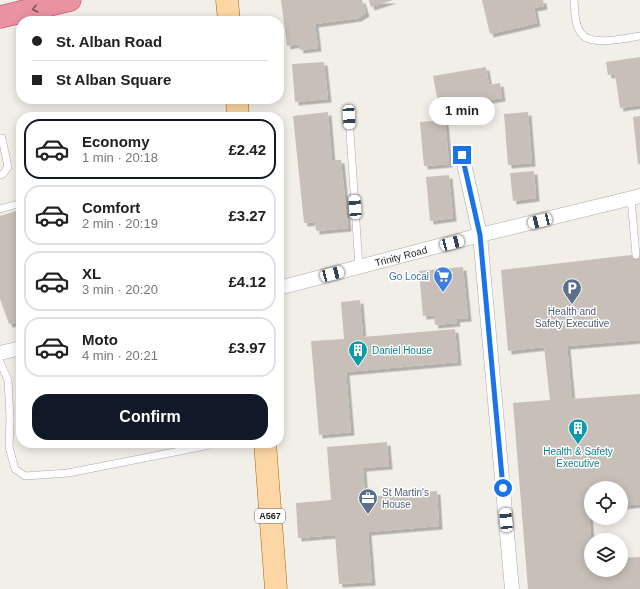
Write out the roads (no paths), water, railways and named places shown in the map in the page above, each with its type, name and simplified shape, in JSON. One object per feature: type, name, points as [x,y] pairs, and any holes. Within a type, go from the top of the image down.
[{"type":"highway","points":[[0,17],[70,0]]},
{"type":"main road","points":[[227,0],[229,16]]},
{"type":"main road","name":"A567","points":[[265,448],[276,589]]},
{"type":"street","points":[[462,155],[480,235],[512,589]]},
{"type":"street","name":"Trinity Road","points":[[284,287],[480,235],[636,198]]},
{"type":"street","points":[[0,353],[16,349]]},
{"type":"lane","points":[[574,0],[576,21],[581,34],[589,40],[598,41],[640,36]]},
{"type":"lane","points":[[349,117],[359,267]]},
{"type":"lane","points":[[0,175],[3,174],[8,167],[2,138]]},
{"type":"lane","points":[[636,198],[636,255]]},
{"type":"lane","points":[[0,209],[16,205]]},
{"type":"lane","points":[[0,362],[8,380],[10,418],[9,447],[15,469],[25,476],[68,473],[195,448]]},
{"type":"place","name":"Go Local","points":[[443,293]]},
{"type":"place","name":"Health and Safety Executive","points":[[572,305]]},
{"type":"place","name":"Daniel House","points":[[358,367]]},
{"type":"place","name":"Health & Safety Executive","points":[[578,445]]},
{"type":"place","name":"St Martin's House","points":[[368,515]]}]
